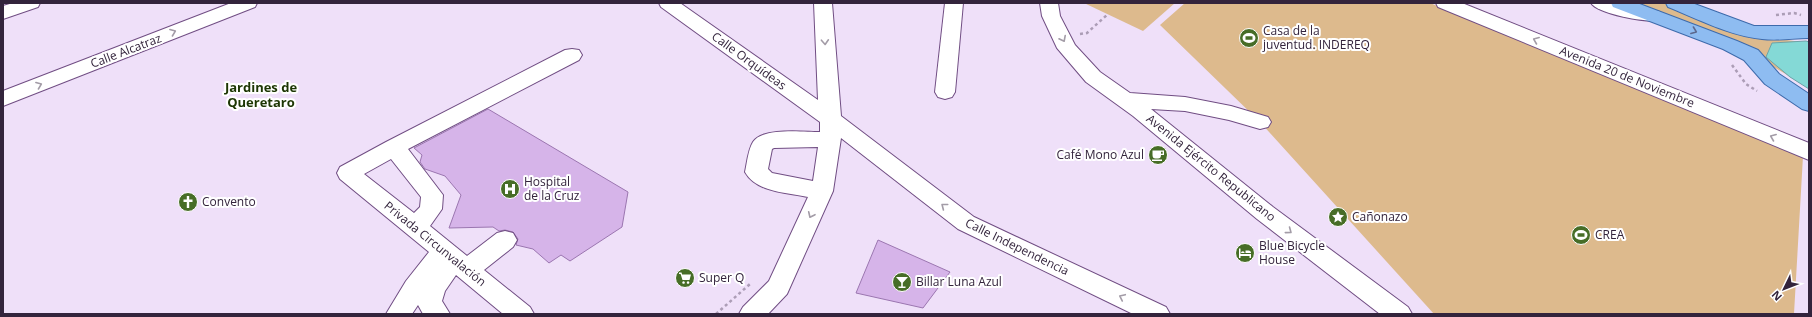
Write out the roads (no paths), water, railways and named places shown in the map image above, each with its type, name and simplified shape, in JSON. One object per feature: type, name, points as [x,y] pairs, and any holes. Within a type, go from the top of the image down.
[{"type":"main road","points":[[1620,3],[1730,45],[1751,55],[1772,79],[1809,104]]},
{"type":"main road","points":[[1675,3],[1743,28],[1762,33],[1789,31],[1805,24]]},
{"type":"main road","points":[[1751,55],[1753,44],[1762,33]]},
{"type":"street","points":[[3,14],[31,3]]},
{"type":"street","name":"Calle Alcatraz","points":[[3,99],[248,3]]},
{"type":"street","name":"Calle Orquídeas","points":[[668,3],[765,73],[831,129]]},
{"type":"street","points":[[752,314],[778,287],[822,191],[831,129],[823,3]]},
{"type":"street","points":[[945,92],[954,3]]},
{"type":"street","name":"Avenida Ejército Republicano","points":[[1049,3],[1051,16],[1067,48],[1093,77],[1122,100],[1140,111],[1265,213],[1399,314]]},
{"type":"street","name":"Avenida 20 de Noviembre","points":[[1445,3],[1809,152]]},
{"type":"street","points":[[1600,3],[1620,10],[1658,17]]},
{"type":"street","points":[[414,227],[430,211],[434,204],[432,195],[394,147],[572,55]]},
{"type":"street","points":[[1122,100],[1185,104],[1231,113],[1260,122]]},
{"type":"street","points":[[822,191],[766,180],[756,172],[762,145],[770,140],[831,129]]},
{"type":"street","name":"Calle Independencia","points":[[831,129],[966,223],[1157,314]]},
{"type":"street","name":"Privada Circunvalación","points":[[394,147],[348,173],[521,314]]},
{"type":"street","points":[[399,314],[415,288],[455,260],[505,240]]},
{"type":"street","points":[[437,314],[429,303],[433,287],[455,260]]},
{"type":"place","name":"Casa de la juventud. INDEREQ","points":[[1249,38]]},
{"type":"place","name":"Café Mono Azul","points":[[1158,155]]},
{"type":"place","name":"Hospital de la Cruz","points":[[510,189]]},
{"type":"place","name":"Convento","points":[[188,202]]},
{"type":"place","name":"Cañonazo","points":[[1338,217]]},
{"type":"place","name":"CREA","points":[[1581,235]]},
{"type":"place","name":"Blue Bicycle House","points":[[1245,253]]},
{"type":"place","name":"Super Q","points":[[685,278]]},
{"type":"place","name":"Billar Luna Azul","points":[[902,282]]},
{"type":"district","name":"Jardines de Queretaro","points":[[261,94]]}]
